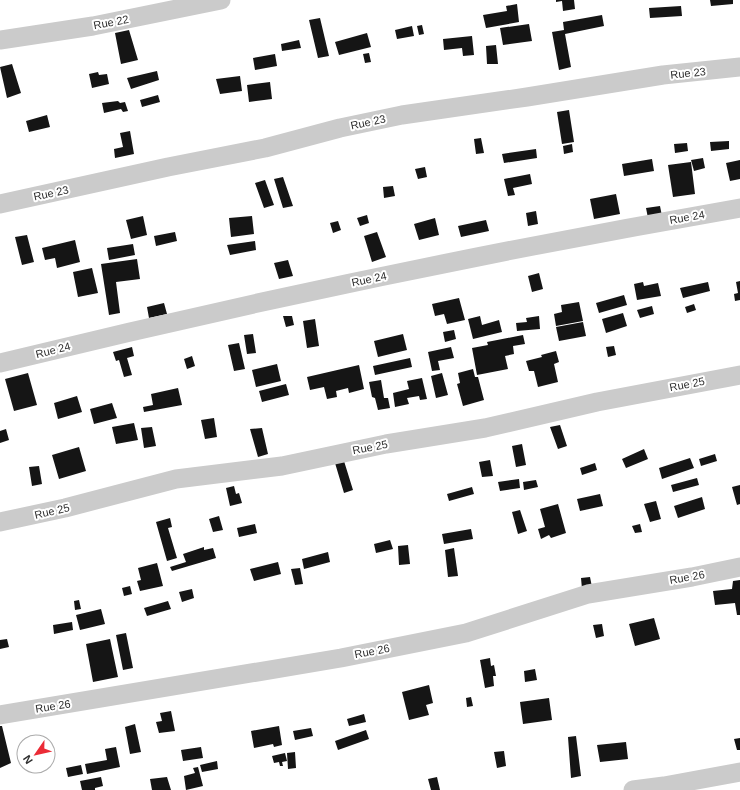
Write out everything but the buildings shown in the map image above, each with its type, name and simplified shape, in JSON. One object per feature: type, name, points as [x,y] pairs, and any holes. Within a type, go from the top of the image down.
[{"type":"street","name":"Rue 22","points":[[0,40],[92,26],[221,0]]},
{"type":"street","name":"Rue 23","points":[[0,204],[168,167],[264,148],[340,128],[402,115],[535,96],[664,75],[740,66]]},
{"type":"street","name":"Rue 24","points":[[0,363],[115,335],[444,263],[740,208]]},
{"type":"street","name":"Rue 25","points":[[0,522],[65,508],[176,479],[282,466],[386,444],[485,428],[597,402],[740,375]]},
{"type":"street","name":"Rue 26","points":[[0,715],[341,658],[466,633],[588,594],[692,577],[740,567]]},
{"type":"street","points":[[633,790],[664,788],[740,772]]}]
